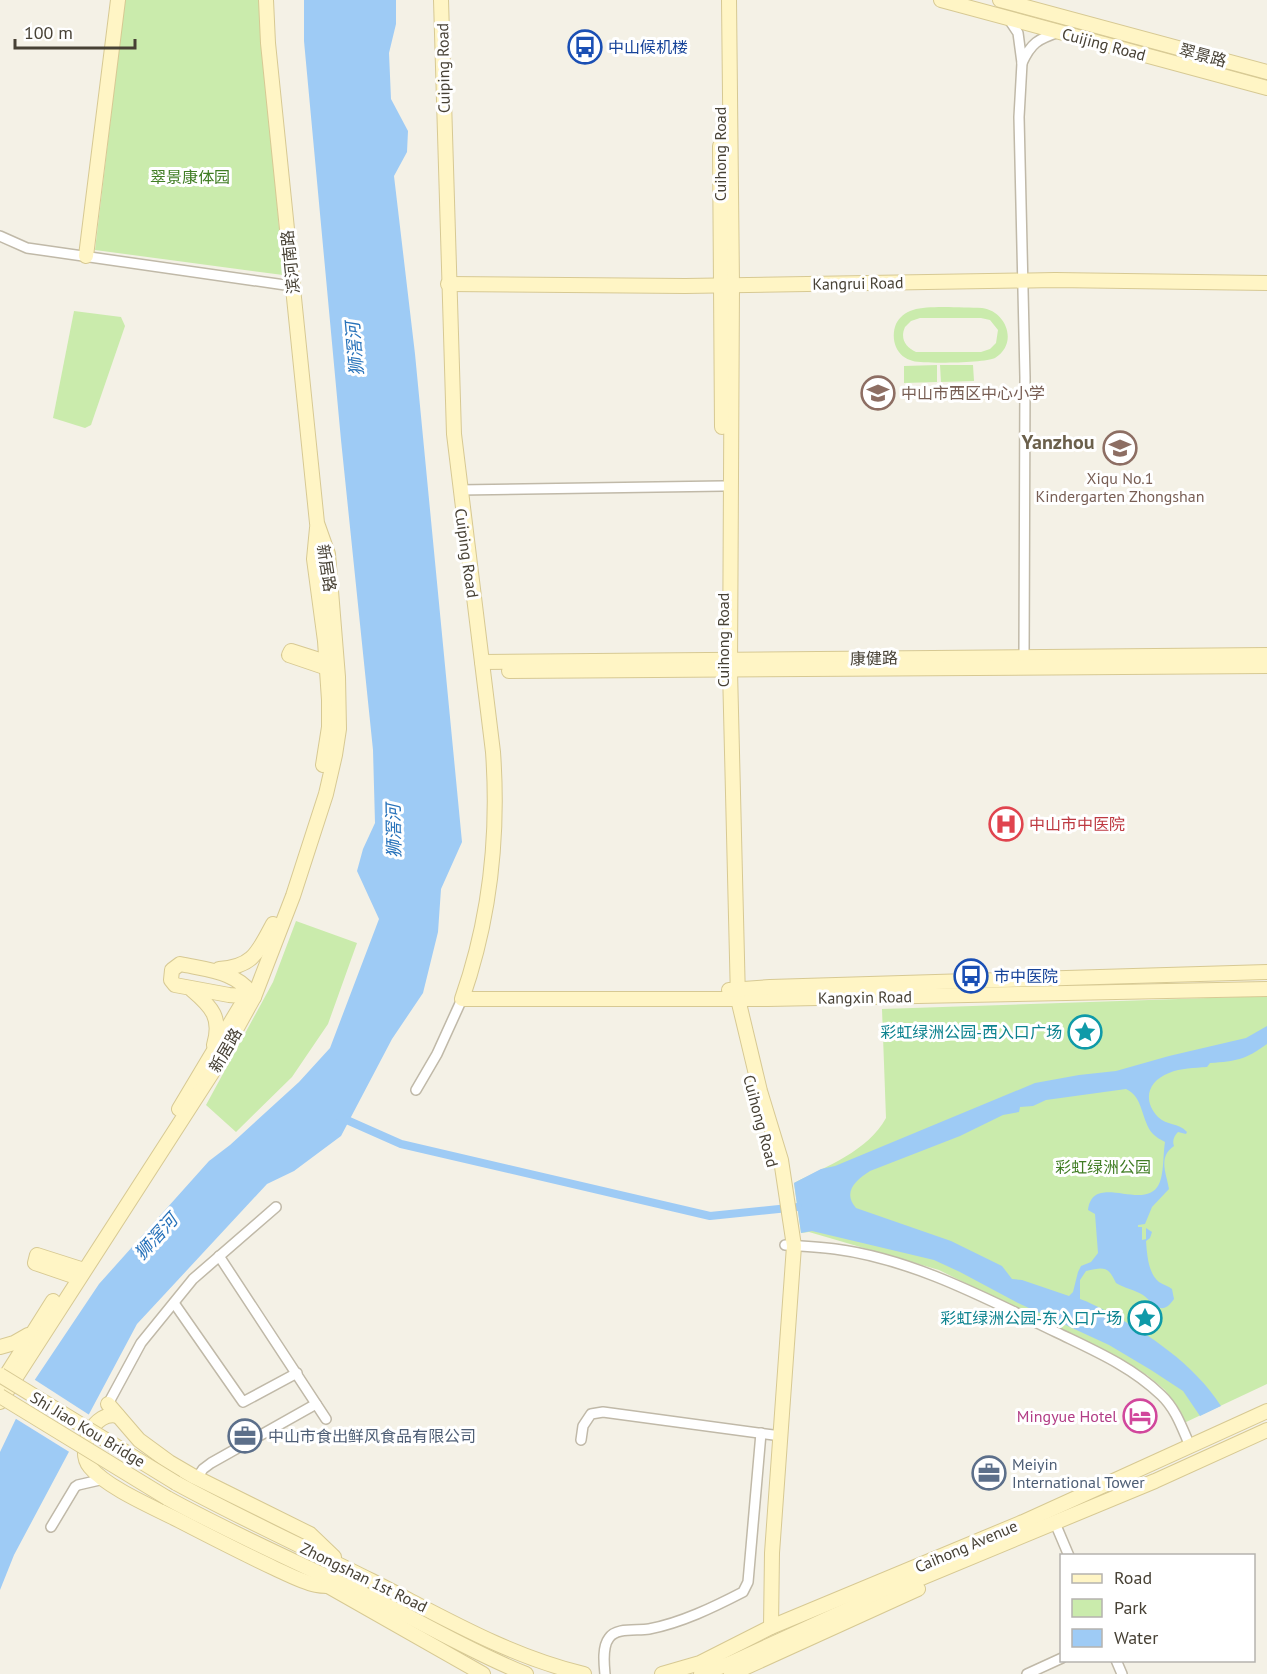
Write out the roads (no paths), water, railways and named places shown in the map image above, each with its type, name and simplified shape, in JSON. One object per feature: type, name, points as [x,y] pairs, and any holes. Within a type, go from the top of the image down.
[{"type":"street","points":[[86,256],[118,0]]},
{"type":"street","name":"滨河南路","points":[[266,0],[268,43],[317,523]]},
{"type":"street","name":"Cuiping Road","points":[[416,1090],[442,1044],[464,994],[476,956],[487,906],[495,837],[496,803],[494,760],[459,490],[452,406],[441,0]]},
{"type":"street","name":"Cuihong Road","points":[[720,0],[726,285],[726,664]]},
{"type":"street","name":"Cuihong Road","points":[[729,0],[723,486],[733,994],[781,1160],[792,1272],[772,1553],[771,1627]]},
{"type":"street","name":"Cuijing Road","points":[[941,0],[1267,88]]},
{"type":"street","name":"翠景路","points":[[1000,0],[1267,72]]},
{"type":"street","points":[[1008,18],[1018,33],[1022,63],[1019,117],[1023,280],[1024,662]]},
{"type":"street","points":[[1022,63],[1031,46],[1045,36],[1059,32]]},
{"type":"street","points":[[0,236],[27,248],[292,286]]},
{"type":"street","name":"Kangrui Road","points":[[448,284],[726,285],[1023,280],[1267,283]]},
{"type":"street","points":[[459,490],[723,486]]},
{"type":"street","name":"新居路","points":[[0,1381],[38,1332],[212,1073],[293,896],[326,794],[339,729],[332,667],[314,559],[317,523]]},
{"type":"street","name":"康健路","points":[[482,667],[1024,662],[1267,655]]},
{"type":"street","name":"康健路","points":[[1024,662],[1267,666]]},
{"type":"street","name":"新居路","points":[[77,1273],[250,994],[315,800],[326,752],[332,667]]},
{"type":"street","points":[[203,969],[236,968],[248,962],[257,952],[273,924]]},
{"type":"street","points":[[180,964],[228,974],[250,994],[193,989],[175,985],[171,980],[172,970],[180,964]]},
{"type":"street","points":[[193,989],[200,987],[203,980],[201,971],[203,969]]},
{"type":"street","name":"Kangxin Road","points":[[733,994],[1267,972]]},
{"type":"street","points":[[193,989],[214,1012],[217,1024],[211,1054]]},
{"type":"street","name":"Kangxin Road","points":[[464,994],[1267,989]]},
{"type":"street","points":[[276,1207],[193,1279],[141,1343],[108,1404],[139,1440],[169,1462],[310,1534],[347,1568]]},
{"type":"street","points":[[789,1240],[880,1259],[949,1281],[1117,1362],[1162,1396],[1174,1410],[1190,1446]]},
{"type":"street","points":[[219,1256],[326,1419]]},
{"type":"street","points":[[174,1303],[243,1402],[297,1373]]},
{"type":"street","points":[[0,1347],[38,1332]]},
{"type":"street","name":"新居路","points":[[0,1402],[38,1332]]},
{"type":"street","name":"Shi Jiao Kou Bridge","points":[[0,1381],[176,1483]]},
{"type":"street","name":"Shi Jiao Kou Bridge","points":[[0,1396],[167,1498]]},
{"type":"street","points":[[197,1478],[203,1469],[212,1463],[316,1404]]},
{"type":"street","name":"Caihong Avenue","points":[[662,1674],[700,1663],[771,1627],[1023,1522],[1267,1411]]},
{"type":"street","points":[[581,1440],[583,1426],[591,1414],[603,1412],[781,1436]]},
{"type":"street","points":[[118,1416],[111,1414],[102,1416],[87,1438],[84,1453],[89,1466],[104,1479],[242,1553],[315,1585],[329,1587],[346,1585]]},
{"type":"street","name":"Caihong Avenue","points":[[701,1674],[731,1664],[873,1598],[1155,1481],[1267,1430]]},
{"type":"street","points":[[604,1674],[605,1648],[609,1637],[617,1632],[667,1625],[743,1592],[748,1582],[754,1477],[760,1433]]},
{"type":"street","points":[[754,1477],[778,1479]]},
{"type":"street","points":[[51,1527],[78,1485],[104,1479]]},
{"type":"street","name":"Zhongshan 1st Road","points":[[176,1483],[505,1648],[556,1670]]},
{"type":"street","name":"Zhongshan 1st Road","points":[[167,1498],[243,1537],[381,1602],[503,1665],[528,1669]]},
{"type":"street","points":[[1055,1523],[1068,1554]]},
{"type":"street","points":[[243,1537],[329,1587],[490,1674]]},
{"type":"street","points":[[731,1674],[927,1584],[947,1566]]},
{"type":"street","points":[[505,1648],[528,1669],[584,1674]]},
{"type":"street","points":[[1027,1674],[1060,1659]]},
{"type":"street","points":[[468,1664],[483,1674]]},
{"type":"water","name":"狮滘河","points":[[304,0],[396,0],[396,24],[389,53],[391,99],[408,131],[407,152],[394,176],[415,354],[462,842],[441,889],[438,932],[423,993],[392,1039],[341,1136],[294,1171],[267,1184],[137,1324],[14,1555],[0,1590],[0,1452],[34,1381],[99,1284],[209,1161],[230,1145],[299,1082],[330,1048],[379,919],[357,871],[363,849],[375,823],[373,750],[341,440],[304,41]]},
{"type":"water","points":[[1267,1026],[1267,1044],[1246,1057],[1210,1063],[1207,1067],[1169,1073],[1156,1081],[1150,1092],[1150,1104],[1158,1117],[1187,1132],[1186,1134],[1178,1132],[1175,1135],[1174,1146],[1166,1155],[1164,1165],[1169,1189],[1152,1207],[1145,1224],[1138,1225],[1142,1227],[1142,1240],[1146,1239],[1146,1228],[1152,1232],[1146,1241],[1150,1268],[1159,1282],[1172,1289],[1174,1299],[1165,1308],[1158,1307],[1143,1295],[1116,1283],[1105,1269],[1086,1271],[1080,1280],[1080,1299],[1097,1306],[1154,1340],[1170,1351],[1198,1377],[1221,1406],[1200,1416],[1183,1391],[1109,1345],[1018,1303],[934,1260],[812,1231],[801,1233],[794,1183],[821,1169],[835,1166],[1035,1083],[1116,1071],[1246,1038]],"holes":[[[1126,1089],[1139,1103],[1149,1129],[1165,1142],[1161,1180],[1152,1192],[1143,1195],[1109,1192],[1099,1194],[1092,1199],[1088,1210],[1095,1214],[1098,1253],[1091,1262],[1081,1266],[1073,1292],[1069,1296],[1022,1280],[1012,1279],[1002,1266],[951,1241],[856,1208],[850,1197],[852,1187],[870,1171],[960,1136],[1003,1115],[1019,1112],[1020,1107],[1033,1106],[1046,1100]]]},
{"type":"waterway","points":[[340,1117],[401,1144],[710,1216],[798,1207]]},
{"type":"place","name":"中山候机楼","points":[[585,47]]},
{"type":"place","name":"中山市西区中心小学","points":[[878,393]]},
{"type":"place","name":"Xiqu No.1 Kindergarten Zhongshan","points":[[1120,448]]},
{"type":"place","name":"中山市中医院","points":[[1006,824]]},
{"type":"place","name":"市中医院","points":[[971,976]]},
{"type":"place","name":"彩虹绿洲公园-西入口广场","points":[[1085,1032]]},
{"type":"place","name":"彩虹绿洲公园-东入口广场","points":[[1145,1318]]},
{"type":"place","name":"Mingyue Hotel","points":[[1140,1416]]},
{"type":"place","name":"中山市食出鲜风食品有限公司","points":[[245,1436]]},
{"type":"place","name":"Meiyin International Tower","points":[[989,1473]]},
{"type":"district","name":"Yanzhou","points":[[1058,442]]},
{"type":"park label","name":"翠景康体园","points":[[190,177]]},
{"type":"park label","name":"彩虹绿洲公园","points":[[1103,1167]]}]
